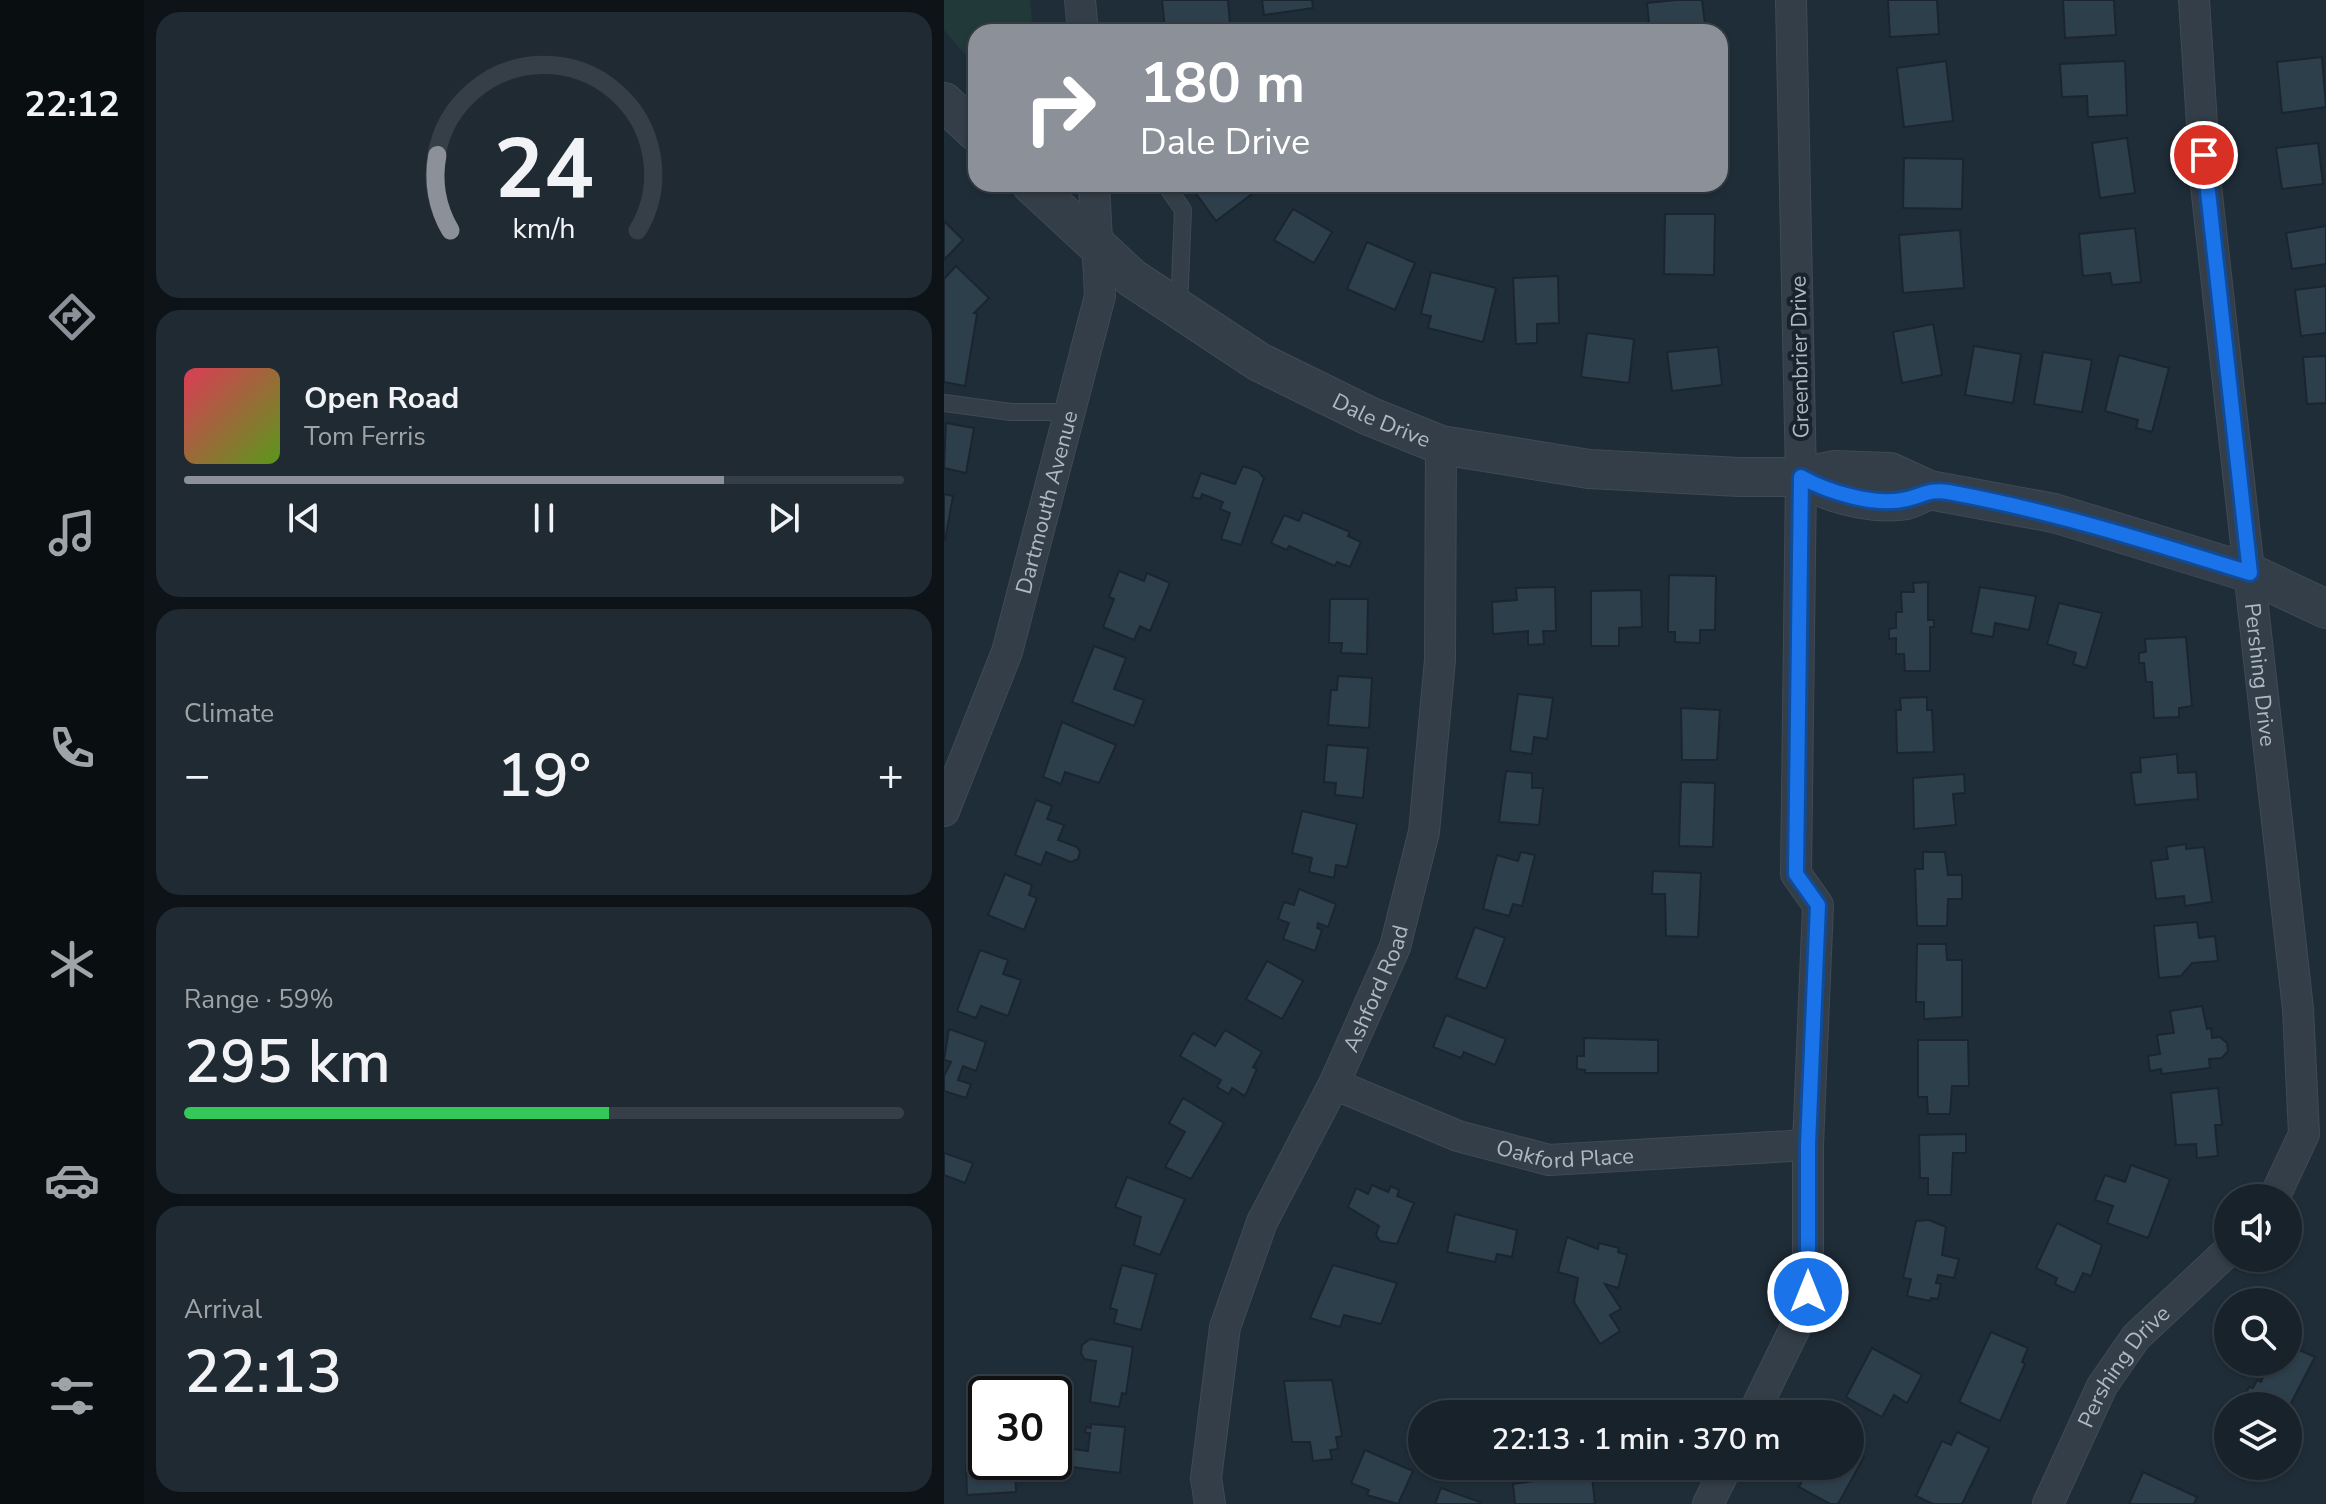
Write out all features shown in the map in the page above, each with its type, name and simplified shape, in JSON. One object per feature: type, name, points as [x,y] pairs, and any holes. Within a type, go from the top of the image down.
[{"type":"street","points":[[1080,0],[1082,24]]},
{"type":"street","name":"Greenbrier Drive","points":[[1760,1400],[1801,1316],[1808,1292],[1808,1145],[1818,905],[1796,874],[1801,477],[1791,0]]},
{"type":"street","name":"Pershing Drive","points":[[2194,0],[2206,186],[2298,1009],[2304,1134],[2281,1184]]},
{"type":"street","points":[[944,102],[968,124]]},
{"type":"street","name":"Dale Drive","points":[[1040,192],[1132,278],[1259,362],[1369,416],[1441,445],[1589,469],[1801,477],[1834,470],[1890,472],[1929,490],[2054,513],[2250,573],[2326,609]]},
{"type":"street","name":"Dartmouth Avenue","points":[[945,806],[1007,652],[1100,296],[1095,192]]},
{"type":"street","name":"Ashford Road","points":[[1210,1504],[1206,1478],[1225,1327],[1262,1222],[1334,1084],[1395,947],[1424,832],[1440,660],[1441,445]]},
{"type":"street","name":"Oakford Place","points":[[1334,1084],[1458,1136],[1549,1160],[1808,1145]]},
{"type":"street","name":"Pershing Drive","points":[[2048,1504],[2102,1386],[2136,1337],[2214,1264]]},
{"type":"street","points":[[1708,1504],[1720,1480]]},
{"type":"lane","points":[[1171,192],[1183,210],[1178,309]]},
{"type":"lane","points":[[944,403],[1011,412],[1070,412]]},
{"type":"green space","points":[[944,0],[1030,0],[1032,24],[968,24],[968,58],[944,30]]},
{"type":"building","points":[[1162,0],[1228,0],[1230,24],[1164,24]]},
{"type":"building","points":[[1262,0],[1312,0],[1313,8],[1264,15]]},
{"type":"building","points":[[1702,0],[1705,24],[1649,24],[1647,3]]},
{"type":"building","points":[[1888,0],[1937,0],[1939,34],[1890,37]]},
{"type":"building","points":[[2063,0],[2114,0],[2116,35],[2065,38]]},
{"type":"building","points":[[2322,57],[2326,107],[2282,113],[2277,62]]},
{"type":"building","points":[[1946,61],[1953,121],[1904,127],[1897,68]]},
{"type":"building","points":[[2125,61],[2127,115],[2088,117],[2087,96],[2062,97],[2060,64]]},
{"type":"building","points":[[2127,138],[2135,193],[2100,198],[2092,143]]},
{"type":"building","points":[[2318,143],[2323,184],[2282,189],[2276,148]]},
{"type":"building","points":[[1904,158],[1963,159],[1962,209],[1903,208]]},
{"type":"building","points":[[1195,192],[1255,192],[1216,221]]},
{"type":"building","points":[[1293,209],[1332,232],[1314,263],[1274,240]]},
{"type":"building","points":[[1665,214],[1715,214],[1714,275],[1664,274]]},
{"type":"building","points":[[944,221],[963,240],[944,260]]},
{"type":"building","points":[[2326,226],[2326,264],[2292,269],[2286,233]]},
{"type":"building","points":[[2135,228],[2141,282],[2112,285],[2110,273],[2083,276],[2079,234]]},
{"type":"building","points":[[1960,230],[1964,288],[1903,293],[1899,235]]},
{"type":"building","points":[[1367,242],[1415,263],[1395,310],[1347,289]]},
{"type":"building","points":[[956,266],[989,298],[974,313],[977,314],[965,386],[944,382],[944,279]]},
{"type":"building","points":[[1431,272],[1496,288],[1483,342],[1428,328],[1431,316],[1421,314]]},
{"type":"building","points":[[1558,276],[1559,323],[1537,324],[1537,343],[1516,344],[1513,278]]},
{"type":"building","points":[[2326,286],[2326,333],[2301,336],[2295,290]]},
{"type":"building","points":[[1933,324],[1942,375],[1902,383],[1893,332]]},
{"type":"building","points":[[1587,333],[1634,339],[1629,383],[1581,377]]},
{"type":"building","points":[[1974,346],[2021,354],[2013,403],[1965,395]]},
{"type":"building","points":[[1718,347],[1722,385],[1672,391],[1667,352]]},
{"type":"building","points":[[2043,352],[2092,360],[2082,412],[2034,404]]},
{"type":"building","points":[[2119,355],[2169,368],[2152,432],[2136,428],[2138,420],[2105,411]]},
{"type":"building","points":[[2326,356],[2326,403],[2307,404],[2303,357]]},
{"type":"building","points":[[946,423],[974,428],[966,473],[944,468]]},
{"type":"building","points":[[1243,466],[1258,471],[1264,478],[1241,545],[1221,539],[1230,513],[1220,509],[1223,502],[1202,494],[1200,499],[1192,497],[1201,473],[1235,484]]},
{"type":"building","points":[[944,494],[953,496],[945,540],[944,540]]},
{"type":"building","points":[[1303,512],[1350,532],[1348,536],[1361,542],[1350,567],[1337,562],[1335,566],[1289,546],[1287,550],[1271,543],[1284,515],[1299,521]]},
{"type":"building","points":[[1119,571],[1144,581],[1147,573],[1170,583],[1150,631],[1140,626],[1134,640],[1103,627],[1114,599],[1109,597]]},
{"type":"building","points":[[1669,575],[1716,576],[1715,630],[1700,630],[1700,643],[1675,642],[1675,632],[1668,632]]},
{"type":"building","points":[[1928,582],[1928,620],[1934,620],[1934,627],[1930,627],[1930,671],[1905,671],[1904,654],[1896,654],[1896,638],[1889,639],[1889,629],[1896,628],[1896,612],[1902,612],[1901,592],[1914,592],[1913,583]]},
{"type":"building","points":[[1555,587],[1556,631],[1543,631],[1544,644],[1528,645],[1528,631],[1493,634],[1492,602],[1517,600],[1516,588]]},
{"type":"building","points":[[1980,587],[2036,596],[2029,630],[1995,623],[1993,637],[1971,633]]},
{"type":"building","points":[[1641,590],[1642,627],[1619,628],[1619,646],[1591,646],[1591,591]]},
{"type":"building","points":[[1330,599],[1368,599],[1367,654],[1341,653],[1342,643],[1329,643]]},
{"type":"building","points":[[2059,603],[2102,613],[2086,668],[2073,664],[2076,653],[2047,644]]},
{"type":"building","points":[[2186,637],[2192,706],[2179,708],[2179,717],[2154,718],[2152,682],[2146,682],[2144,663],[2139,663],[2139,653],[2146,652],[2145,639]]},
{"type":"building","points":[[1094,646],[1126,658],[1114,689],[1144,700],[1134,726],[1072,702]]},
{"type":"building","points":[[1338,676],[1372,678],[1369,728],[1328,725],[1331,690],[1337,690]]},
{"type":"building","points":[[1518,694],[1553,698],[1547,739],[1534,737],[1532,754],[1510,751]]},
{"type":"building","points":[[1927,697],[1927,710],[1932,710],[1934,752],[1897,753],[1896,710],[1901,710],[1900,698]]},
{"type":"building","points":[[1681,708],[1720,710],[1717,760],[1682,760]]},
{"type":"building","points":[[1062,722],[1116,745],[1099,783],[1065,772],[1061,784],[1043,777]]},
{"type":"building","points":[[1327,745],[1368,748],[1363,798],[1335,795],[1336,783],[1324,782]]},
{"type":"building","points":[[2177,754],[2178,773],[2196,772],[2198,799],[2135,805],[2131,773],[2141,772],[2140,758]]},
{"type":"building","points":[[1506,771],[1532,773],[1532,788],[1543,788],[1539,825],[1499,822]]},
{"type":"building","points":[[1964,774],[1965,793],[1953,794],[1956,825],[1914,829],[1913,778]]},
{"type":"building","points":[[1681,782],[1715,783],[1713,847],[1679,846]]},
{"type":"building","points":[[1036,800],[1052,806],[1047,819],[1064,825],[1058,840],[1077,847],[1080,852],[1078,859],[1071,862],[1046,852],[1041,865],[1015,855]]},
{"type":"building","points":[[1302,811],[1357,824],[1347,867],[1336,865],[1334,878],[1309,872],[1312,858],[1292,853]]},
{"type":"building","points":[[2186,844],[2186,849],[2204,847],[2212,902],[2185,906],[2184,896],[2156,899],[2151,861],[2168,859],[2166,847]]},
{"type":"building","points":[[1521,852],[1535,855],[1522,906],[1513,904],[1509,916],[1483,909],[1497,855],[1518,861]]},
{"type":"building","points":[[1923,852],[1945,852],[1948,875],[1962,875],[1962,899],[1948,899],[1947,926],[1917,926],[1915,869],[1923,869]]},
{"type":"building","points":[[1653,871],[1701,873],[1698,937],[1666,936],[1665,894],[1652,894]]},
{"type":"building","points":[[1005,874],[1032,885],[1029,895],[1037,898],[1024,930],[988,915]]},
{"type":"building","points":[[1299,889],[1336,904],[1328,927],[1318,923],[1317,928],[1322,930],[1315,951],[1283,939],[1289,923],[1278,919],[1284,902],[1294,905]]},
{"type":"building","points":[[2197,922],[2199,938],[2215,936],[2218,961],[2192,963],[2181,976],[2159,978],[2154,926]]},
{"type":"building","points":[[1475,927],[1505,938],[1486,989],[1456,978]]},
{"type":"building","points":[[1917,944],[1946,944],[1947,960],[1962,960],[1962,1017],[1924,1019],[1924,1002],[1916,1002]]},
{"type":"building","points":[[980,950],[1008,960],[1003,974],[1021,980],[1008,1016],[981,1006],[976,1018],[957,1011]]},
{"type":"building","points":[[1267,961],[1303,981],[1282,1019],[1246,999]]},
{"type":"building","points":[[2202,1006],[2212,1038],[2220,1037],[2227,1043],[2228,1051],[2222,1058],[2209,1059],[2210,1068],[2162,1074],[2161,1069],[2150,1071],[2148,1056],[2160,1054],[2157,1035],[2174,1033],[2170,1011]]},
{"type":"building","points":[[1446,1015],[1506,1039],[1495,1065],[1464,1052],[1461,1058],[1433,1047]]},
{"type":"building","points":[[949,1029],[986,1042],[976,1071],[963,1066],[958,1080],[971,1084],[966,1098],[944,1091],[944,1076],[951,1062],[944,1060]]},
{"type":"building","points":[[1225,1030],[1262,1052],[1253,1067],[1257,1069],[1245,1096],[1232,1088],[1229,1094],[1217,1087],[1221,1080],[1180,1056],[1193,1033],[1215,1046]]},
{"type":"building","points":[[1584,1038],[1658,1040],[1658,1073],[1585,1073],[1585,1070],[1577,1069],[1577,1056],[1584,1056]]},
{"type":"building","points":[[1918,1040],[1968,1040],[1969,1086],[1952,1086],[1950,1114],[1928,1114],[1927,1097],[1918,1097]]},
{"type":"building","points":[[2218,1088],[2222,1125],[2215,1125],[2218,1156],[2197,1158],[2196,1144],[2176,1145],[2171,1093]]},
{"type":"building","points":[[1183,1098],[1224,1123],[1191,1179],[1165,1167],[1185,1132],[1169,1123]]},
{"type":"building","points":[[1966,1134],[1966,1153],[1953,1153],[1951,1195],[1928,1195],[1928,1178],[1920,1178],[1919,1135]]},
{"type":"building","points":[[944,1153],[973,1163],[965,1183],[944,1175]]},
{"type":"building","points":[[2131,1165],[2170,1179],[2148,1238],[2107,1223],[2113,1206],[2095,1200],[2105,1175],[2125,1182]]},
{"type":"building","points":[[1127,1177],[1185,1199],[1160,1255],[1134,1245],[1141,1217],[1115,1207]]},
{"type":"building","points":[[1372,1185],[1388,1192],[1391,1186],[1399,1190],[1397,1196],[1414,1203],[1397,1244],[1380,1241],[1376,1235],[1379,1226],[1348,1207],[1356,1188],[1368,1194]]},
{"type":"building","points":[[1455,1214],[1517,1230],[1512,1257],[1497,1254],[1495,1262],[1447,1252]]},
{"type":"building","points":[[1929,1220],[1946,1227],[1942,1255],[1959,1259],[1954,1278],[1938,1275],[1936,1283],[1941,1284],[1938,1299],[1931,1298],[1930,1301],[1907,1296],[1911,1279],[1903,1278],[1916,1221]]},
{"type":"building","points":[[2057,1223],[2102,1245],[2091,1276],[2083,1273],[2074,1293],[2055,1284],[2057,1278],[2036,1268]]},
{"type":"building","points":[[1567,1237],[1598,1249],[1599,1243],[1619,1248],[1618,1252],[1627,1255],[1618,1288],[1605,1284],[1621,1309],[1610,1315],[1620,1331],[1600,1344],[1574,1302],[1578,1278],[1558,1272]]},
{"type":"building","points":[[1122,1265],[1156,1274],[1141,1330],[1114,1323],[1117,1310],[1110,1308]]},
{"type":"building","points":[[1333,1265],[1397,1283],[1381,1324],[1344,1315],[1340,1327],[1310,1318]]},
{"type":"building","points":[[1991,1332],[2028,1348],[2022,1362],[2025,1364],[2000,1421],[1959,1402]]},
{"type":"building","points":[[1090,1339],[1133,1347],[1126,1394],[1122,1393],[1119,1407],[1090,1402],[1096,1361],[1084,1359],[1081,1353],[1082,1345]]},
{"type":"building","points":[[1872,1348],[1922,1375],[1907,1403],[1894,1395],[1882,1417],[1864,1407],[1864,1400],[1846,1397]]},
{"type":"building","points":[[2302,1351],[2315,1357],[2297,1392],[2246,1392],[2257,1380],[2261,1382],[2264,1376],[2302,1376]]},
{"type":"building","points":[[1332,1380],[1342,1436],[1336,1437],[1338,1449],[1330,1450],[1332,1459],[1313,1461],[1310,1442],[1292,1442],[1284,1381]]},
{"type":"building","points":[[1091,1424],[1125,1427],[1120,1473],[1072,1467],[1073,1449],[1088,1451],[1090,1433],[1085,1433],[1086,1427],[1091,1428]]},
{"type":"building","points":[[1957,1432],[1989,1448],[1962,1504],[1933,1504],[1916,1496],[1942,1441],[1951,1445]]},
{"type":"building","points":[[1365,1450],[1408,1469],[1409,1480],[1398,1504],[1367,1495],[1369,1490],[1351,1483]]},
{"type":"building","points":[[966,1464],[968,1480],[1016,1480],[1016,1492],[967,1495]]},
{"type":"building","points":[[2143,1472],[2197,1497],[2194,1504],[2129,1504]]},
{"type":"building","points":[[1541,1480],[1592,1480],[1595,1504],[1515,1504],[1513,1484]]},
{"type":"building","points":[[1803,1480],[1851,1480],[1838,1504],[1830,1504],[1799,1487]]},
{"type":"building","points":[[1441,1488],[1480,1502],[1435,1504]]},
{"type":"route","points":[[1808,1292],[1808,1145],[1818,905],[1796,874],[1801,477],[1827,491],[1864,498],[1905,500],[1929,490],[2054,513],[2250,573],[2204,155]]}]
